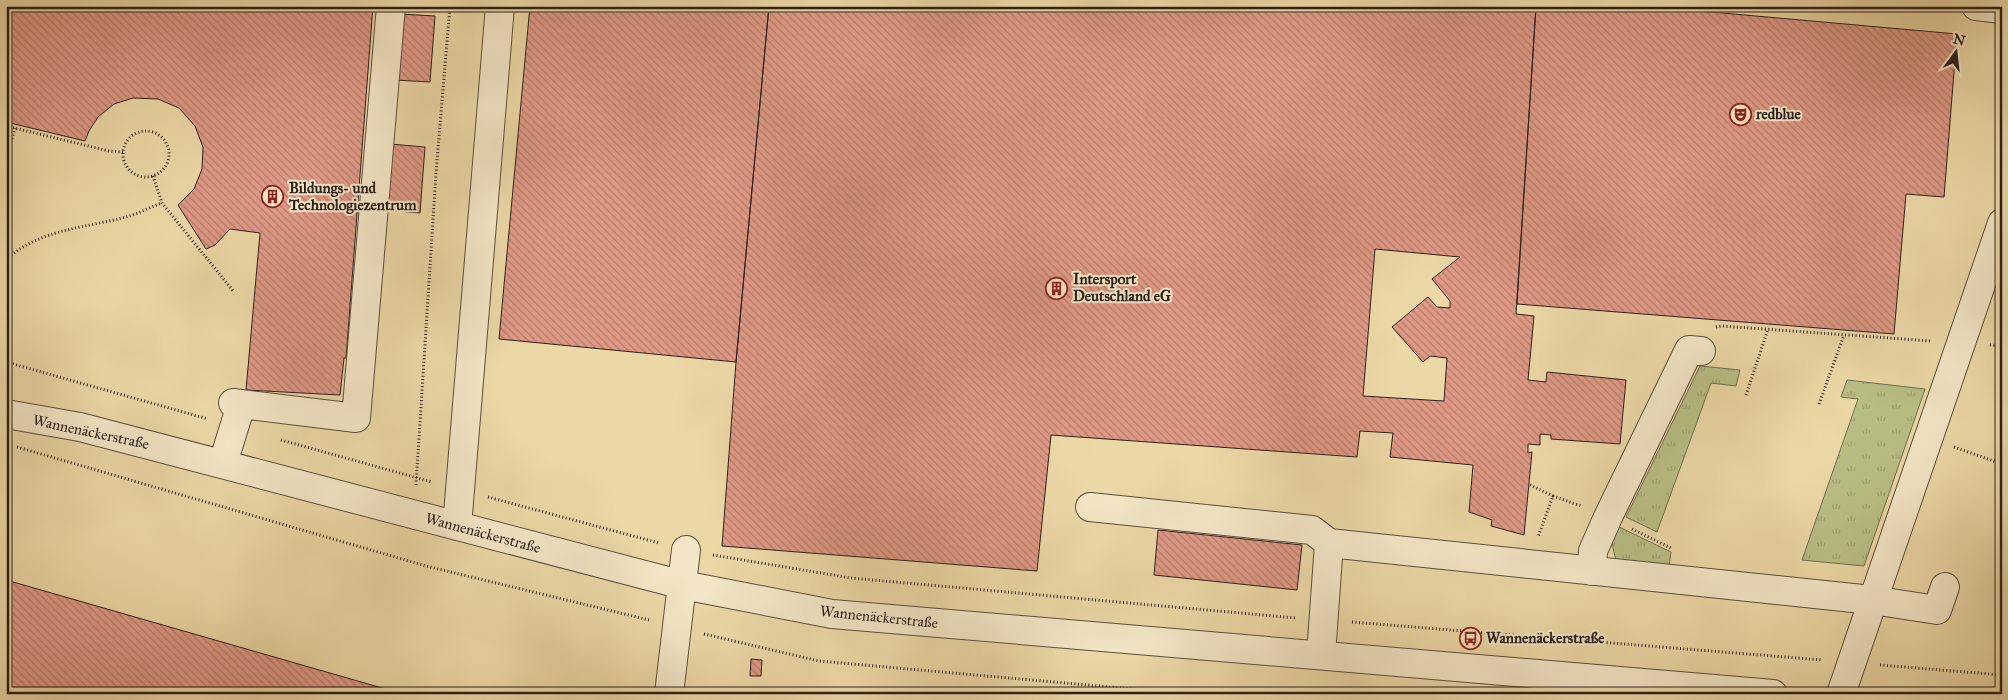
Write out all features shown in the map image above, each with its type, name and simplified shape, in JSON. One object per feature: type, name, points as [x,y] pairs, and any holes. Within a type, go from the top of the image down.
[{"type":"street","points":[[222,463],[236,412],[356,418],[390,6]]},
{"type":"street","points":[[457,526],[500,6]]},
{"type":"street","points":[[1976,6],[2002,9]]},
{"type":"street","points":[[1841,694],[1850,662],[2002,223]]},
{"type":"street","points":[[1592,571],[1593,551],[1689,350],[1701,351]]},
{"type":"street","name":"Wannenäckerstraße","points":[[6,414],[80,427],[683,585],[832,614],[1772,694]]},
{"type":"street","points":[[1090,507],[1312,530],[1329,543],[1872,600],[1937,610],[1945,586]]},
{"type":"street","points":[[1321,655],[1329,543]]},
{"type":"street","points":[[669,694],[686,550]]},
{"type":"path","points":[[417,516],[416,478],[436,172],[450,6]]},
{"type":"path","points":[[6,126],[109,151],[123,152]]},
{"type":"path","points":[[6,159],[15,128]]},
{"type":"path","points":[[141,132],[150,132],[161,137],[166,144],[168,159],[161,171],[153,176],[144,177],[131,172],[124,162],[123,152],[126,143],[130,137],[141,132]]},
{"type":"path","points":[[153,176],[162,203],[234,292]]},
{"type":"path","points":[[6,260],[54,232],[127,217],[162,203]]},
{"type":"path","points":[[1722,326],[2002,346]]},
{"type":"path","points":[[1746,395],[1768,329]]},
{"type":"path","points":[[1818,404],[1844,334]]},
{"type":"path","points":[[6,362],[236,412],[416,478],[686,550],[851,578],[1322,620],[2002,675]]},
{"type":"path","points":[[1928,438],[2002,464]]},
{"type":"path","points":[[15,447],[426,566],[819,662],[1188,694]]},
{"type":"path","points":[[1530,485],[1554,496],[1537,540]]},
{"type":"path","points":[[1608,517],[1673,550]]},
{"type":"green space","points":[[1700,366],[1740,370],[1736,386],[1711,383],[1657,532],[1626,517]]},
{"type":"green space","points":[[1847,380],[1925,389],[1864,566],[1802,560],[1858,399],[1841,397]]},
{"type":"green space","points":[[1617,526],[1671,552],[1669,567],[1617,562],[1612,544]]},
{"type":"building","name":"Bildungs- und Technologiezentrum","points":[[6,6],[373,6],[346,358],[344,358],[340,395],[246,390],[260,233],[230,229],[215,245],[206,249],[178,205],[194,189],[202,169],[203,147],[195,126],[179,108],[158,99],[133,98],[114,104],[98,117],[85,141],[6,122]]},
{"type":"building","points":[[530,6],[769,6],[736,362],[499,339]]},
{"type":"building","name":"Intersport Deutschland eG","points":[[769,6],[1536,6],[1516,314],[1534,316],[1528,380],[1546,382],[1547,372],[1626,380],[1620,444],[1551,439],[1551,435],[1540,434],[1540,445],[1528,444],[1528,453],[1532,452],[1524,535],[1491,526],[1492,520],[1469,512],[1473,465],[1390,457],[1393,433],[1360,431],[1357,457],[1051,435],[1037,571],[722,546],[736,362]],"holes":[[[1375,249],[1460,257],[1432,279],[1450,301],[1450,308],[1437,307],[1428,297],[1392,327],[1423,362],[1430,356],[1447,358],[1444,401],[1363,396]]]},
{"type":"building","name":"redblue","points":[[1536,6],[1644,6],[1957,34],[1944,197],[1906,194],[1894,334],[1517,304]]},
{"type":"building","points":[[400,14],[435,16],[430,82],[395,80]]},
{"type":"building","points":[[390,144],[425,147],[420,213],[385,210]]},
{"type":"building","points":[[1158,530],[1302,545],[1297,590],[1154,575]]},
{"type":"building","points":[[6,580],[403,694],[6,694]]},
{"type":"building","points":[[751,659],[762,660],[761,676],[750,676]]},
{"type":"place","name":"redblue","points":[[1740,114]]},
{"type":"place","name":"Bildungs- und Technologiezentrum","points":[[273,197]]},
{"type":"place","name":"Intersport Deutschland eG","points":[[1057,288]]},
{"type":"place","name":"Wannenäckerstraße","points":[[1470,638]]}]
